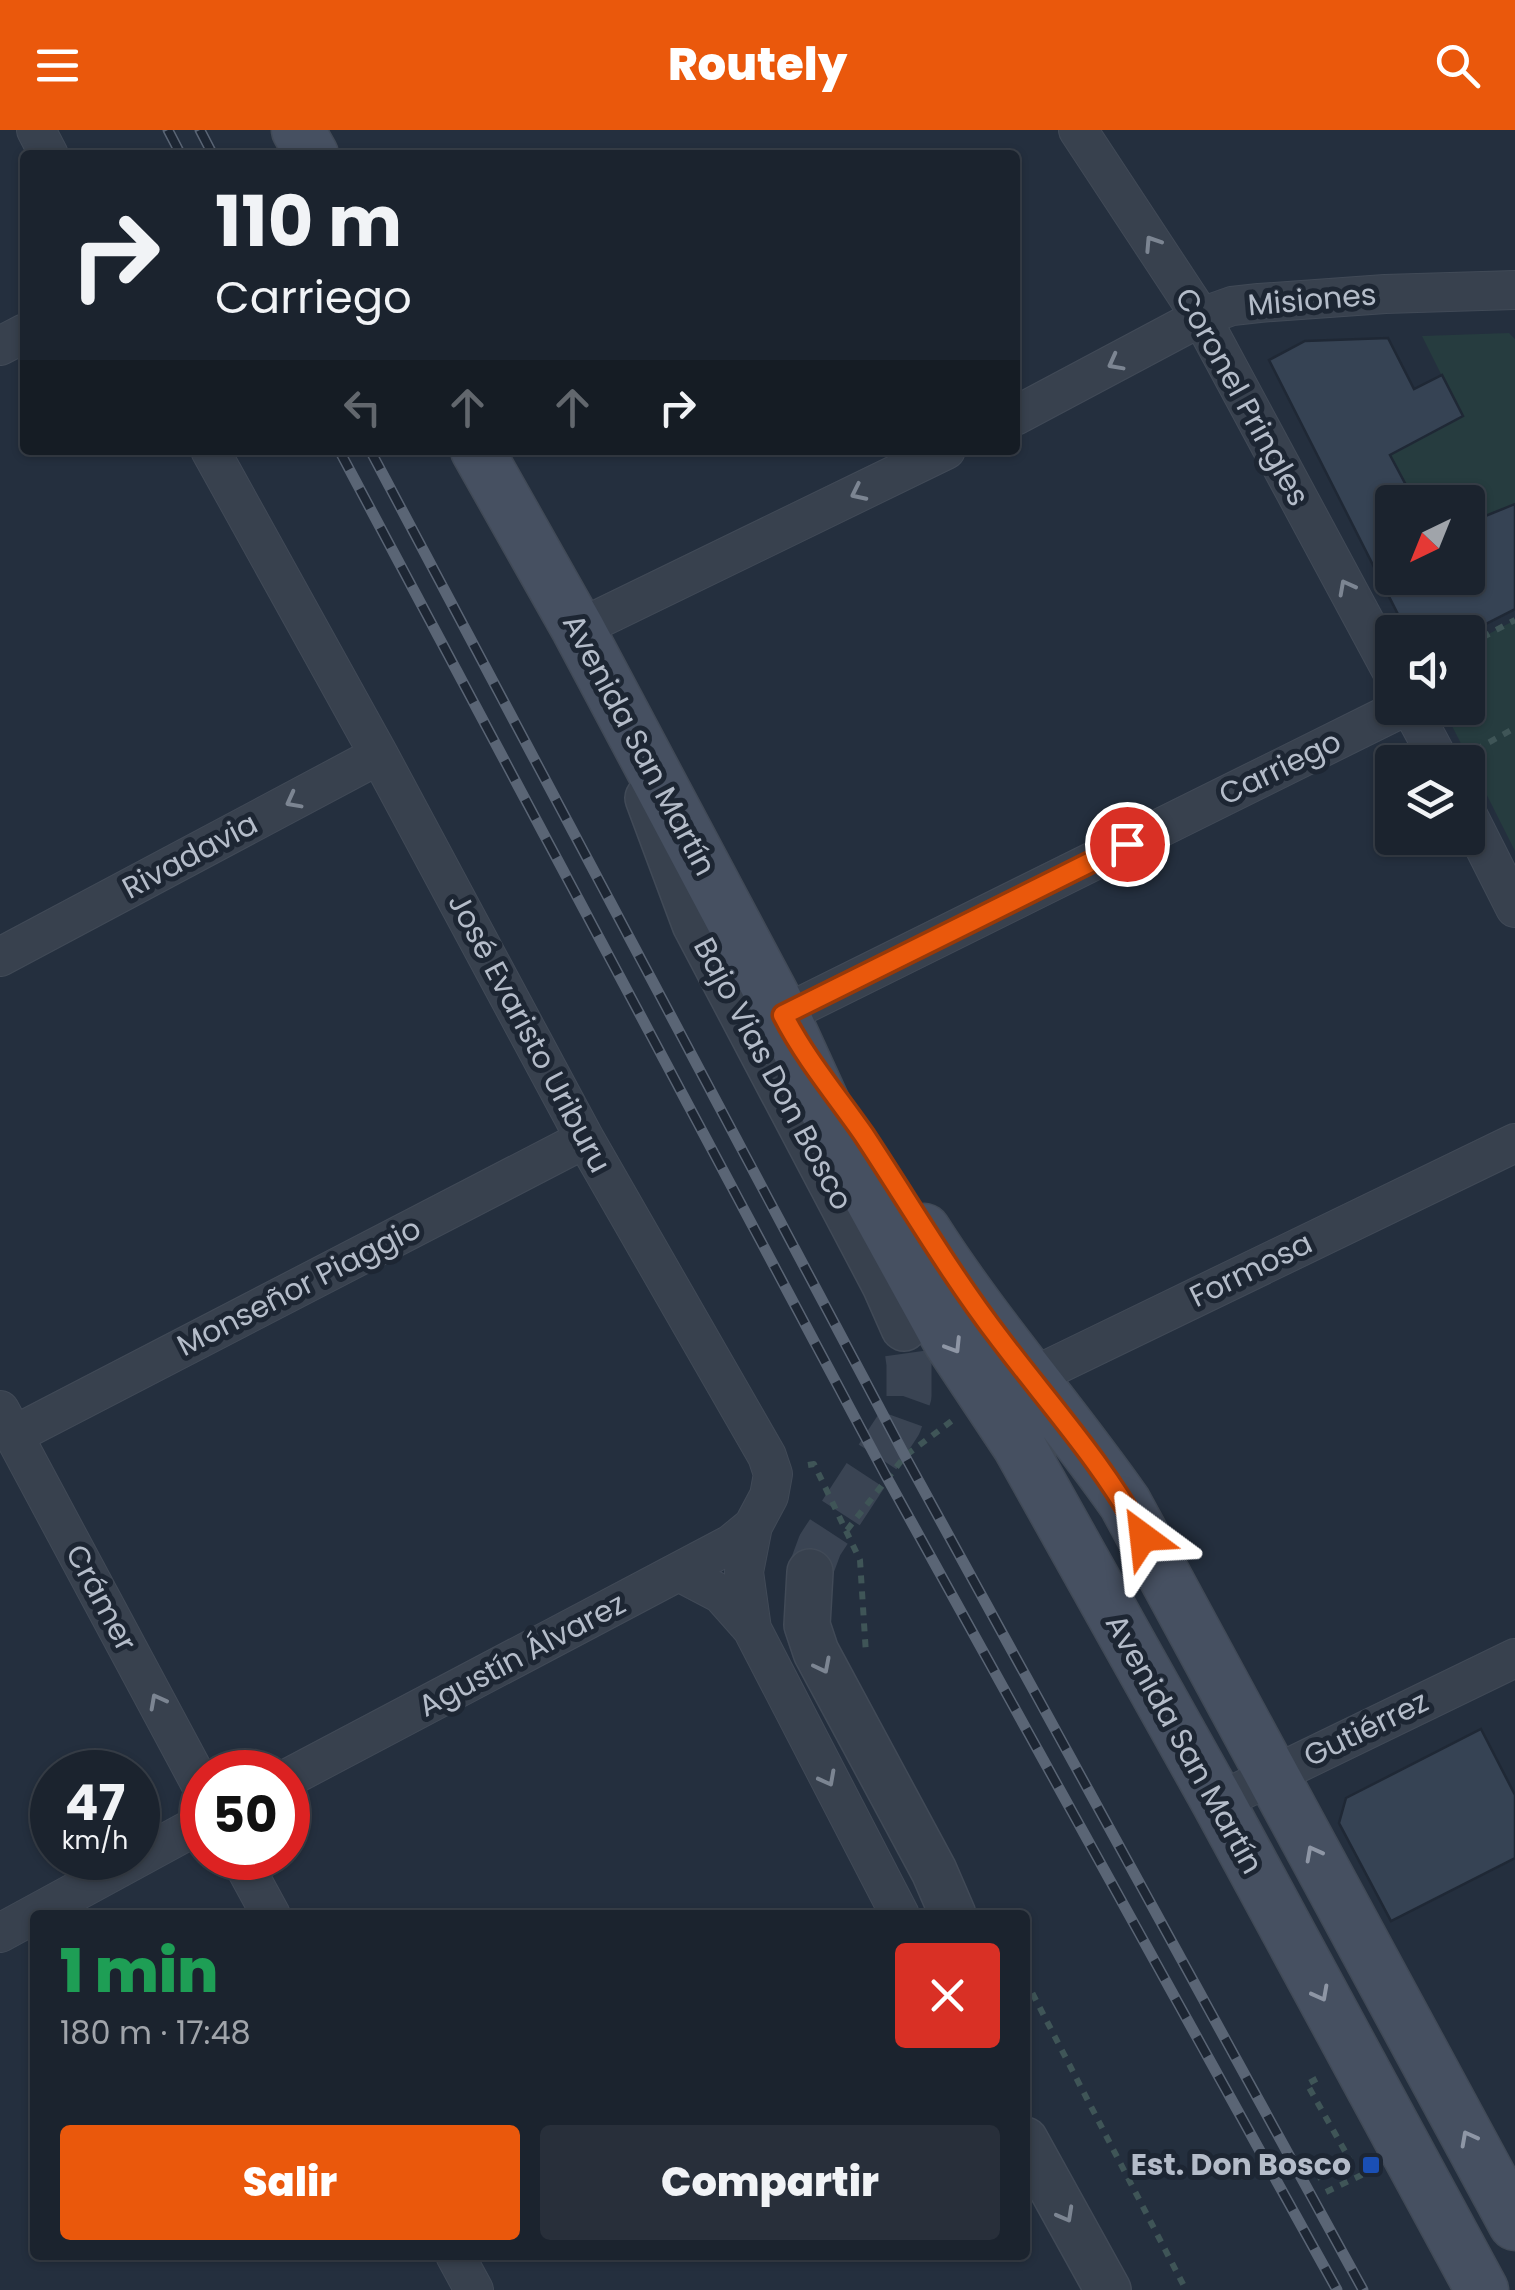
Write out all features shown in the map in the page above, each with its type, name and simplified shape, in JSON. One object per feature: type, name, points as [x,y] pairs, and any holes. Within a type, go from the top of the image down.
[{"type":"main road","name":"Avenida San Martín","points":[[480,455],[578,629],[790,1029],[948,1268],[1009,1388],[1019,1446],[1218,1802],[1482,2290]]},
{"type":"main road","name":"Avenida San Martín","points":[[1009,1388],[1125,1503],[1271,1775],[1508,2193]]},
{"type":"street","name":"Coronel Pringles","points":[[1078,130],[1201,317],[1375,640]]},
{"type":"street","name":"Misiones","points":[[1020,413],[1201,317],[1232,306],[1385,294],[1515,290]]},
{"type":"street","name":"José Evaristo Uriburu","points":[[213,455],[585,1140],[767,1456],[773,1474]]},
{"type":"street","points":[[578,629],[936,455]]},
{"type":"street","name":"Bajo Vias Don Bosco","points":[[615,702],[695,924],[904,1328]]},
{"type":"street","name":"Carriego","points":[[790,1029],[1375,722]]},
{"type":"street","points":[[1426,725],[1443,745]]},
{"type":"street","name":"Rivadavia","points":[[0,957],[379,755]]},
{"type":"street","points":[[1485,849],[1515,908]]},
{"type":"street","name":"Monseñor Piaggio","points":[[7,1422],[585,1140]]},
{"type":"street","name":"Formosa","points":[[1009,1388],[1515,1143]]},
{"type":"street","name":"Crámer","points":[[7,1422],[182,1750]]},
{"type":"street","points":[[752,1629],[744,1572],[753,1526],[769,1496],[773,1474]]},
{"type":"street","name":"Agustín Álvarez","points":[[310,1766],[732,1544],[753,1526]]},
{"type":"street","points":[[679,1572],[721,1594],[752,1629],[897,1910]]},
{"type":"street","points":[[810,1572],[807,1625],[816,1652],[934,1871],[951,1910]]},
{"type":"street","name":"Gutiérrez","points":[[1218,1802],[1515,1658]]},
{"type":"street","points":[[42,1910],[180,1835]]},
{"type":"street","points":[[252,1880],[269,1910]]},
{"type":"street","points":[[0,1933],[30,1917]]},
{"type":"street","points":[[1030,2149],[1108,2290]]},
{"type":"street","points":[[1440,2214],[1508,2193]]},
{"type":"street","points":[[459,2260],[474,2290]]},
{"type":"path","points":[[1485,636],[1515,620]]},
{"type":"path","points":[[1480,745],[1515,728]]},
{"type":"path","points":[[847,1530],[904,1456],[956,1417],[1009,1388]]},
{"type":"path","points":[[773,1474],[814,1464],[847,1530],[862,1571],[868,1666]]},
{"type":"path","points":[[1030,1989],[1186,2290]]},
{"type":"path","points":[[1326,2192],[1363,2174]]},
{"type":"green space","points":[[1509,333],[1515,339],[1515,504],[1485,516],[1485,485],[1406,485],[1390,455],[1462,416],[1422,336]]},
{"type":"green space","points":[[1515,620],[1515,851],[1485,791],[1485,745],[1462,745],[1452,725],[1485,725],[1485,636]]},
{"type":"building","points":[[1388,338],[1414,389],[1442,375],[1463,416],[1390,455],[1406,485],[1375,485],[1375,569],[1269,360],[1305,341]]},
{"type":"building","points":[[1515,504],[1515,609],[1485,624],[1485,615],[1398,615],[1388,595],[1485,595],[1485,516]]},
{"type":"building","points":[[1481,1729],[1515,1795],[1515,1858],[1391,1921],[1339,1823],[1346,1798]]},
{"type":"tunnel","points":[[810,1572],[820,1545],[899,1424],[909,1396],[904,1328]]},
{"type":"railway","points":[[168,130],[178,150]]},
{"type":"railway","points":[[200,130],[210,150]]},
{"type":"railway","points":[[342,455],[886,1476],[1337,2290]]},
{"type":"railway","points":[[373,455],[905,1456],[1363,2290]]},
{"type":"place","name":"Est. Don Bosco","points":[[1371,2165]]},
{"type":"route","points":[[1127,844],[783,1015],[797,1042],[863,1134],[948,1268],[1085,1446],[1125,1503],[1143,1537]]}]
